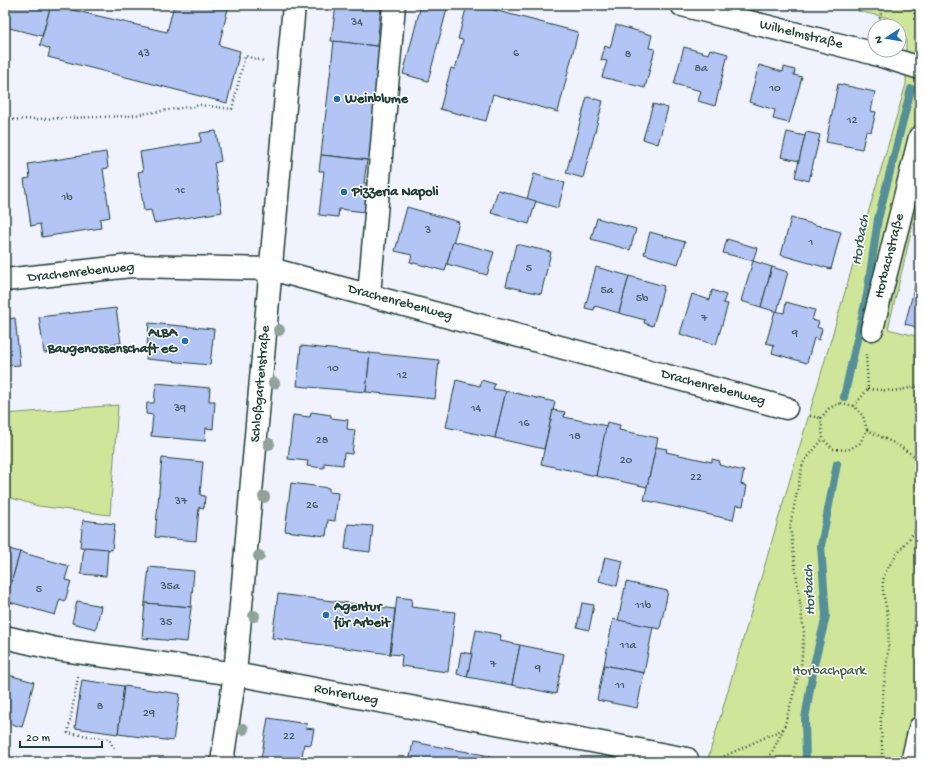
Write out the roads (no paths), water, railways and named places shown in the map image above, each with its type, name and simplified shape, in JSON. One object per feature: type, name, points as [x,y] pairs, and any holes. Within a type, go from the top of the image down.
[{"type":"street","name":"Schloßgartenstraße","points":[[222,762],[235,674],[294,5]]},
{"type":"street","points":[[369,295],[394,5]]},
{"type":"street","name":"Wilhelmstraße","points":[[682,5],[872,52],[920,68]]},
{"type":"street","name":"Horbachstraße","points":[[872,329],[920,137]]},
{"type":"street","name":"Drachenrebenweg","points":[[5,280],[132,266],[271,269],[786,408]]},
{"type":"street","name":"Rohrerweg","points":[[5,637],[56,649],[235,674],[687,759]]},
{"type":"street","points":[[912,762],[920,728]]},
{"type":"waterway","name":"Horbach","points":[[844,397],[867,295],[878,219],[911,89]]},
{"type":"waterway","name":"Horbach","points":[[806,762],[805,719],[814,665],[826,616],[821,546],[837,464]]},
{"type":"place","name":"Weinblume","points":[[337,99]]},
{"type":"place","name":"Pizzeria Napoli","points":[[344,192]]},
{"type":"place","name":"ALBA Baugenossenschaft eG","points":[[185,341]]},
{"type":"place","name":"Agentur für Arbeit","points":[[326,615]]},
{"type":"park label","name":"Horbachpark","points":[[829,671]]}]
